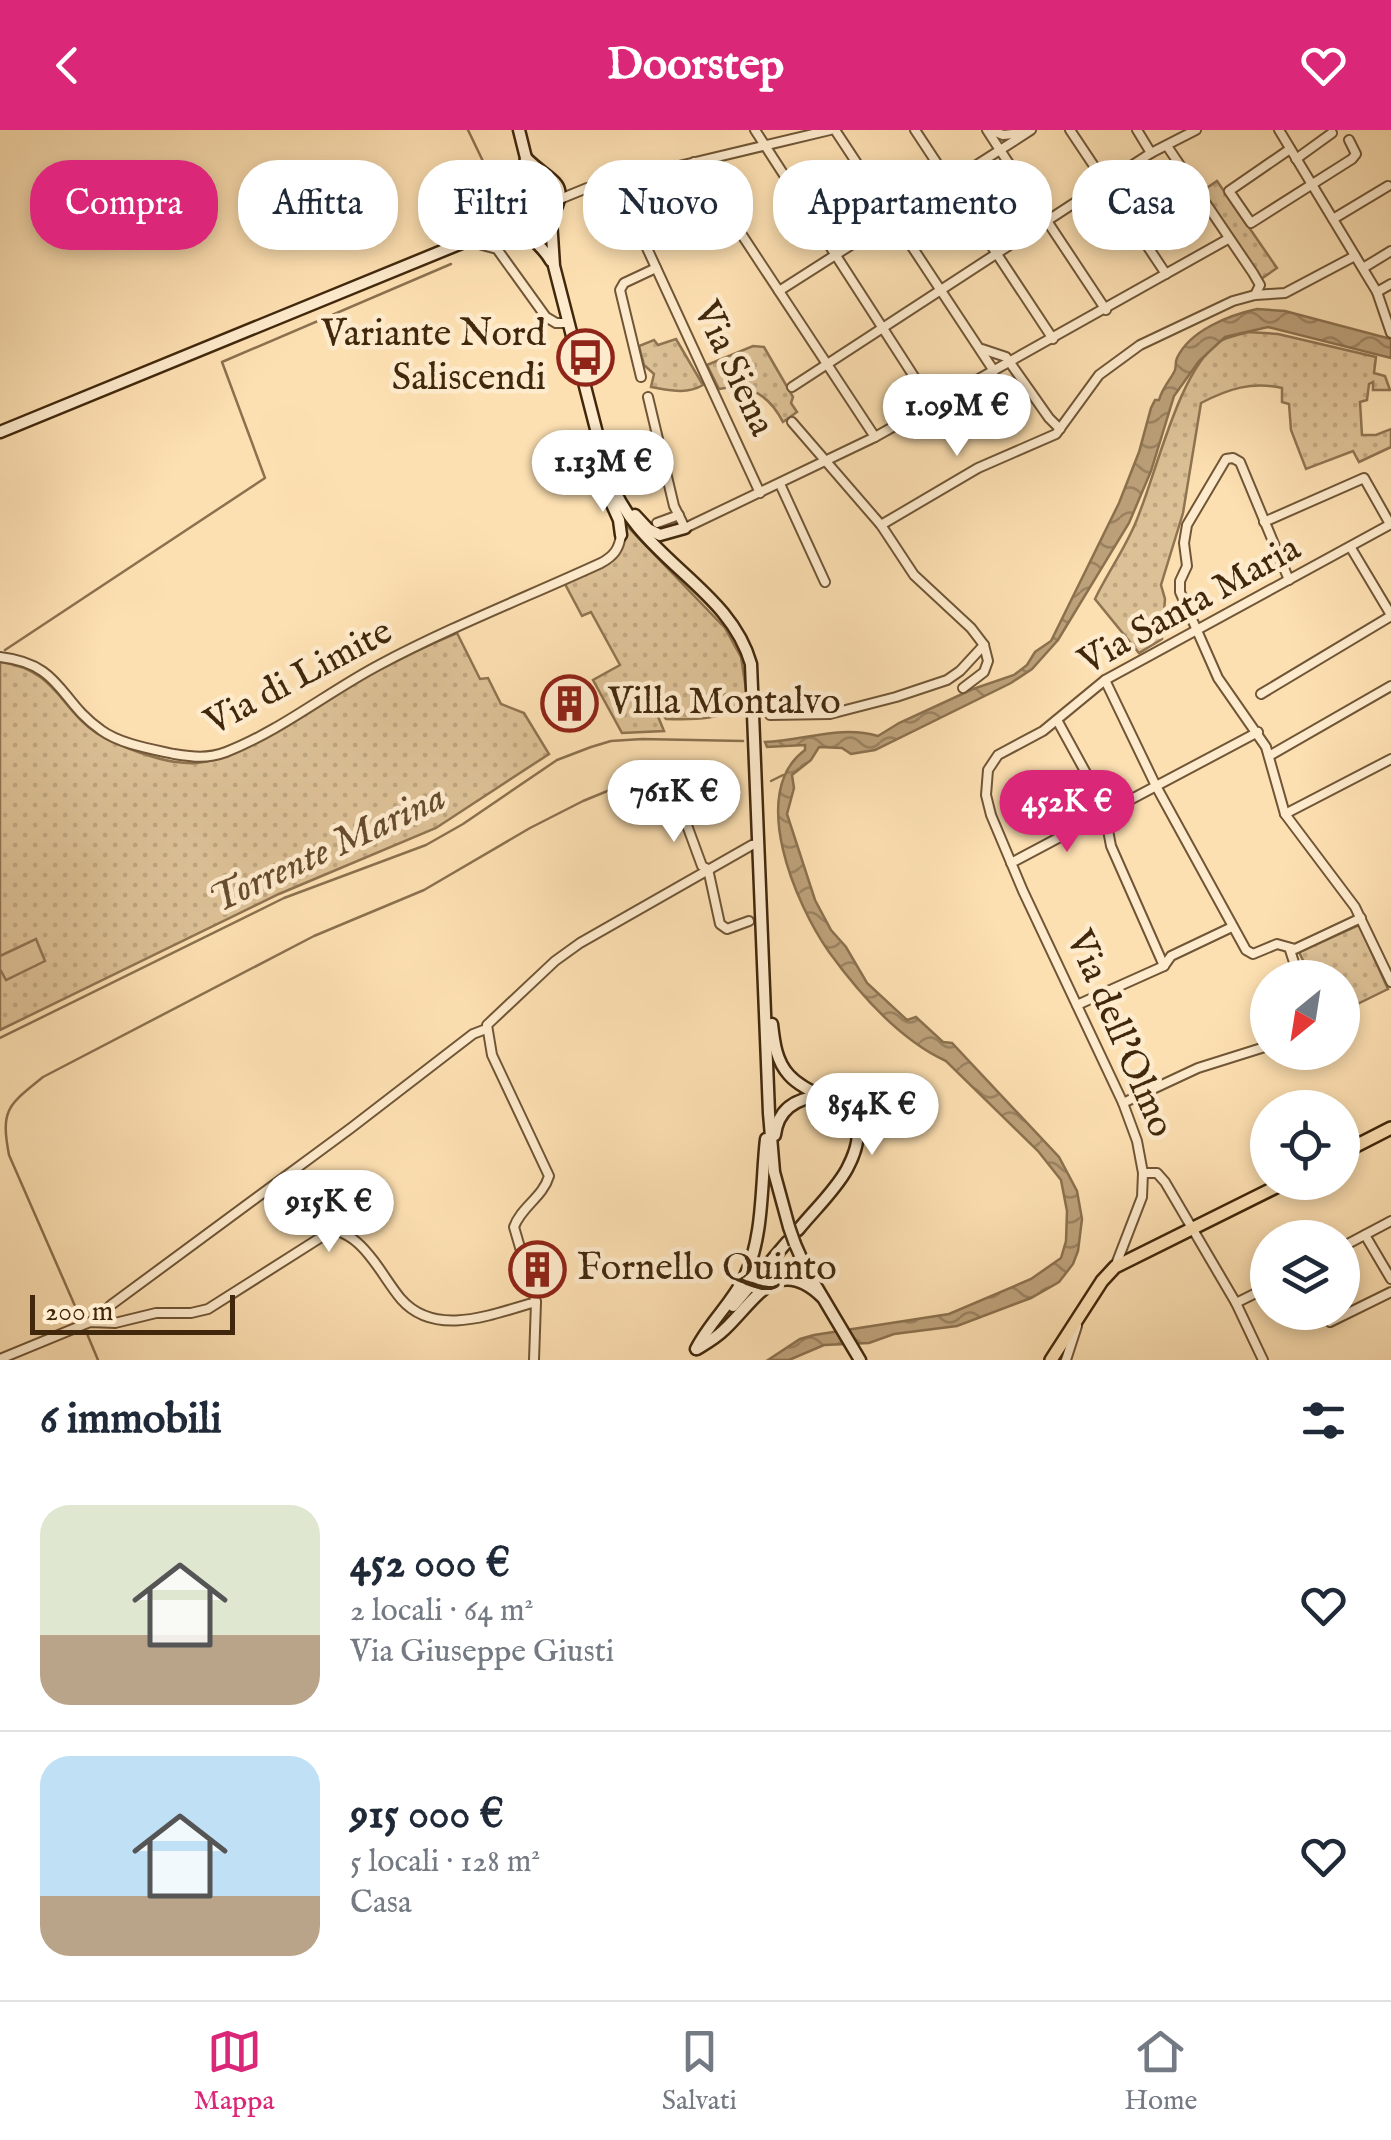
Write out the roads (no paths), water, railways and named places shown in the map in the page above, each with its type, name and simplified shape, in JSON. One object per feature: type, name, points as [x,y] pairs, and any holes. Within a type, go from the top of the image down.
[{"type":"main road","points":[[518,130],[526,158]]},
{"type":"main road","points":[[0,428],[428,250]]},
{"type":"main road","points":[[0,428],[444,250]]},
{"type":"main road","points":[[545,250],[554,266]]},
{"type":"main road","points":[[553,250],[613,490],[626,514],[648,540],[726,615],[743,642],[753,674],[772,1156],[794,1228],[791,1243],[687,1360]]},
{"type":"main road","points":[[598,436],[625,500],[643,525],[663,535],[685,528]]},
{"type":"main road","points":[[598,436],[597,456],[604,487],[620,520],[621,534]]},
{"type":"main road","points":[[764,974],[775,1048],[782,1066],[796,1082],[838,1102],[855,1127],[855,1145],[843,1175],[794,1228]]},
{"type":"main road","points":[[772,1156],[776,1126],[784,1111],[799,1100],[824,1096]]},
{"type":"main road","points":[[696,1349],[737,1290],[750,1263],[769,1113]]},
{"type":"main road","points":[[1360,1144],[1391,1128]]},
{"type":"main road","points":[[1115,1267],[1250,1200]]},
{"type":"main road","points":[[791,1243],[860,1360]]},
{"type":"main road","name":"Via dell'Olmo","points":[[1059,1358],[1080,1314],[1115,1267]]},
{"type":"main road","points":[[696,1349],[721,1333],[759,1292],[780,1280],[800,1280],[824,1300]]},
{"type":"street","points":[[755,130],[933,406]]},
{"type":"street","points":[[702,160],[833,130],[854,160]]},
{"type":"street","points":[[916,130],[935,160]]},
{"type":"street","points":[[989,130],[1007,135],[1031,130]]},
{"type":"street","points":[[989,130],[1007,160]]},
{"type":"street","points":[[985,160],[1031,130]]},
{"type":"street","points":[[1070,130],[1090,160]]},
{"type":"street","points":[[1136,130],[1151,153]]},
{"type":"street","points":[[1141,160],[1196,130]]},
{"type":"street","points":[[1279,130],[1377,292],[1391,333]]},
{"type":"street","points":[[1296,159],[1332,134]]},
{"type":"street","points":[[1290,149],[1229,191],[1251,223],[1352,159],[1356,154],[1348,140]]},
{"type":"street","points":[[1167,146],[1260,286],[1255,295]]},
{"type":"street","points":[[1333,219],[1388,186]]},
{"type":"street","points":[[1052,228],[1106,310]]},
{"type":"street","points":[[648,397],[685,528],[875,437],[1228,238]]},
{"type":"street","points":[[498,250],[546,317],[556,323],[569,323]]},
{"type":"street","name":"Via Siena","points":[[648,250],[760,493]]},
{"type":"street","points":[[752,250],[875,437]]},
{"type":"street","points":[[779,292],[844,250]]},
{"type":"street","points":[[915,250],[994,371]]},
{"type":"street","points":[[992,250],[1052,340]]},
{"type":"street","points":[[792,388],[1005,250]]},
{"type":"street","points":[[1150,250],[1166,274]]},
{"type":"street","points":[[1362,268],[1391,251]]},
{"type":"street","points":[[881,524],[978,468],[1056,434],[1089,386],[1128,354],[1208,311],[1255,295],[1285,293],[1356,256]]},
{"type":"street","name":"Via Siena","points":[[642,377],[620,286],[656,268]]},
{"type":"street","points":[[1377,292],[1391,284]]},
{"type":"street","points":[[980,349],[1006,357],[1060,429]]},
{"type":"street","points":[[792,422],[881,524],[914,575],[984,645],[987,667],[963,688]]},
{"type":"street","points":[[1290,580],[1240,462],[1231,458],[1222,462],[1185,533],[1187,566],[1179,588],[1224,687],[1258,732],[1270,756],[1285,814],[1361,918],[1391,982]]},
{"type":"street","points":[[1264,522],[1364,478],[1390,524]]},
{"type":"street","points":[[780,484],[826,582]]},
{"type":"street","points":[[658,523],[679,515]]},
{"type":"street","name":"Via Santa Maria","points":[[986,785],[988,770],[998,755],[1040,734],[1105,680],[1390,524]]},
{"type":"street","name":"Via di Limite","points":[[0,657],[40,667],[99,730],[200,759],[223,753],[267,731],[392,658],[601,563],[614,554],[621,534]]},
{"type":"street","points":[[1260,694],[1390,614],[1351,548]]},
{"type":"street","points":[[770,715],[830,714],[896,697],[960,672],[984,645]]},
{"type":"street","points":[[1105,680],[1156,786],[1243,947],[1250,954],[1277,944],[1290,950],[1293,960]]},
{"type":"street","points":[[1270,756],[1391,686]]},
{"type":"street","points":[[1057,720],[1103,804],[1118,864],[1164,966]]},
{"type":"street","points":[[1011,863],[1258,732]]},
{"type":"street","points":[[1285,814],[1391,759]]},
{"type":"street","points":[[674,774],[674,790],[702,866],[708,869]]},
{"type":"street","name":"Via dell'Olmo","points":[[986,785],[988,806],[1011,863],[1123,1102],[1137,1141],[1143,1173],[1139,1209],[1115,1267]]},
{"type":"street","points":[[534,1360],[536,1302],[514,1227],[546,1186],[549,1176],[492,1056],[486,1029],[491,1019],[580,942],[752,844]]},
{"type":"street","points":[[708,869],[720,924],[728,930],[748,922]]},
{"type":"street","points":[[1290,950],[1361,918]]},
{"type":"street","points":[[1077,1005],[1164,966],[1170,956],[1232,927]]},
{"type":"street","points":[[93,1322],[473,1034],[486,1029]]},
{"type":"street","points":[[1123,1102],[1198,1068],[1250,1052]]},
{"type":"street","points":[[1143,1173],[1160,1176],[1236,1303],[1262,1360]]},
{"type":"street","points":[[1360,1238],[1391,1221]]},
{"type":"street","points":[[0,1359],[93,1322],[114,1323],[156,1313],[191,1314],[208,1309],[323,1236],[337,1232],[364,1248],[403,1301],[428,1316],[468,1320],[536,1302]]},
{"type":"street","points":[[1365,1235],[1391,1280]]},
{"type":"street","points":[[1360,1307],[1391,1292]]},
{"type":"street","points":[[1236,1303],[1250,1296]]},
{"type":"water","points":[[1257,309],[1285,311],[1391,339],[1391,358],[1268,327],[1225,337],[1199,361],[1174,396],[1151,471],[1129,523],[1058,640],[1032,669],[875,750],[851,754],[842,748],[819,747],[811,760],[792,775],[794,788],[787,814],[815,900],[831,930],[867,983],[907,1020],[916,1017],[943,1042],[952,1043],[1059,1157],[1077,1191],[1082,1219],[1073,1264],[1059,1282],[1031,1298],[957,1326],[894,1334],[869,1343],[824,1345],[789,1360],[768,1360],[800,1339],[949,1314],[1031,1279],[1061,1258],[1067,1211],[1061,1180],[1038,1151],[946,1061],[912,1041],[881,1014],[816,932],[792,879],[778,820],[780,793],[788,769],[805,745],[767,747],[765,742],[850,732],[878,736],[973,689],[1014,675],[1027,665],[1035,652],[1051,641],[1119,503],[1151,408],[1174,372],[1183,348],[1212,325]]},
{"type":"waterway","points":[[468,130],[482,160]]},
{"type":"waterway","points":[[5,650],[265,478],[222,362],[451,264]]},
{"type":"waterway","name":"Torrente Marina","points":[[0,1038],[284,898],[426,845],[557,760],[611,741],[743,741]]},
{"type":"waterway","points":[[771,781],[783,775]]},
{"type":"waterway","points":[[82,1322],[9,1155],[7,1117],[22,1094],[43,1077],[314,936],[424,890],[583,801],[627,783],[671,783]]},
{"type":"waterway","points":[[679,783],[726,784]]},
{"type":"waterway","points":[[85,1329],[98,1360]]},
{"type":"place","name":"Variante Nord Saliscendi","points":[[585,357]]},
{"type":"place","name":"Villa Montalvo","points":[[569,703]]},
{"type":"place","name":"Fornello Quinto","points":[[538,1269]]}]
